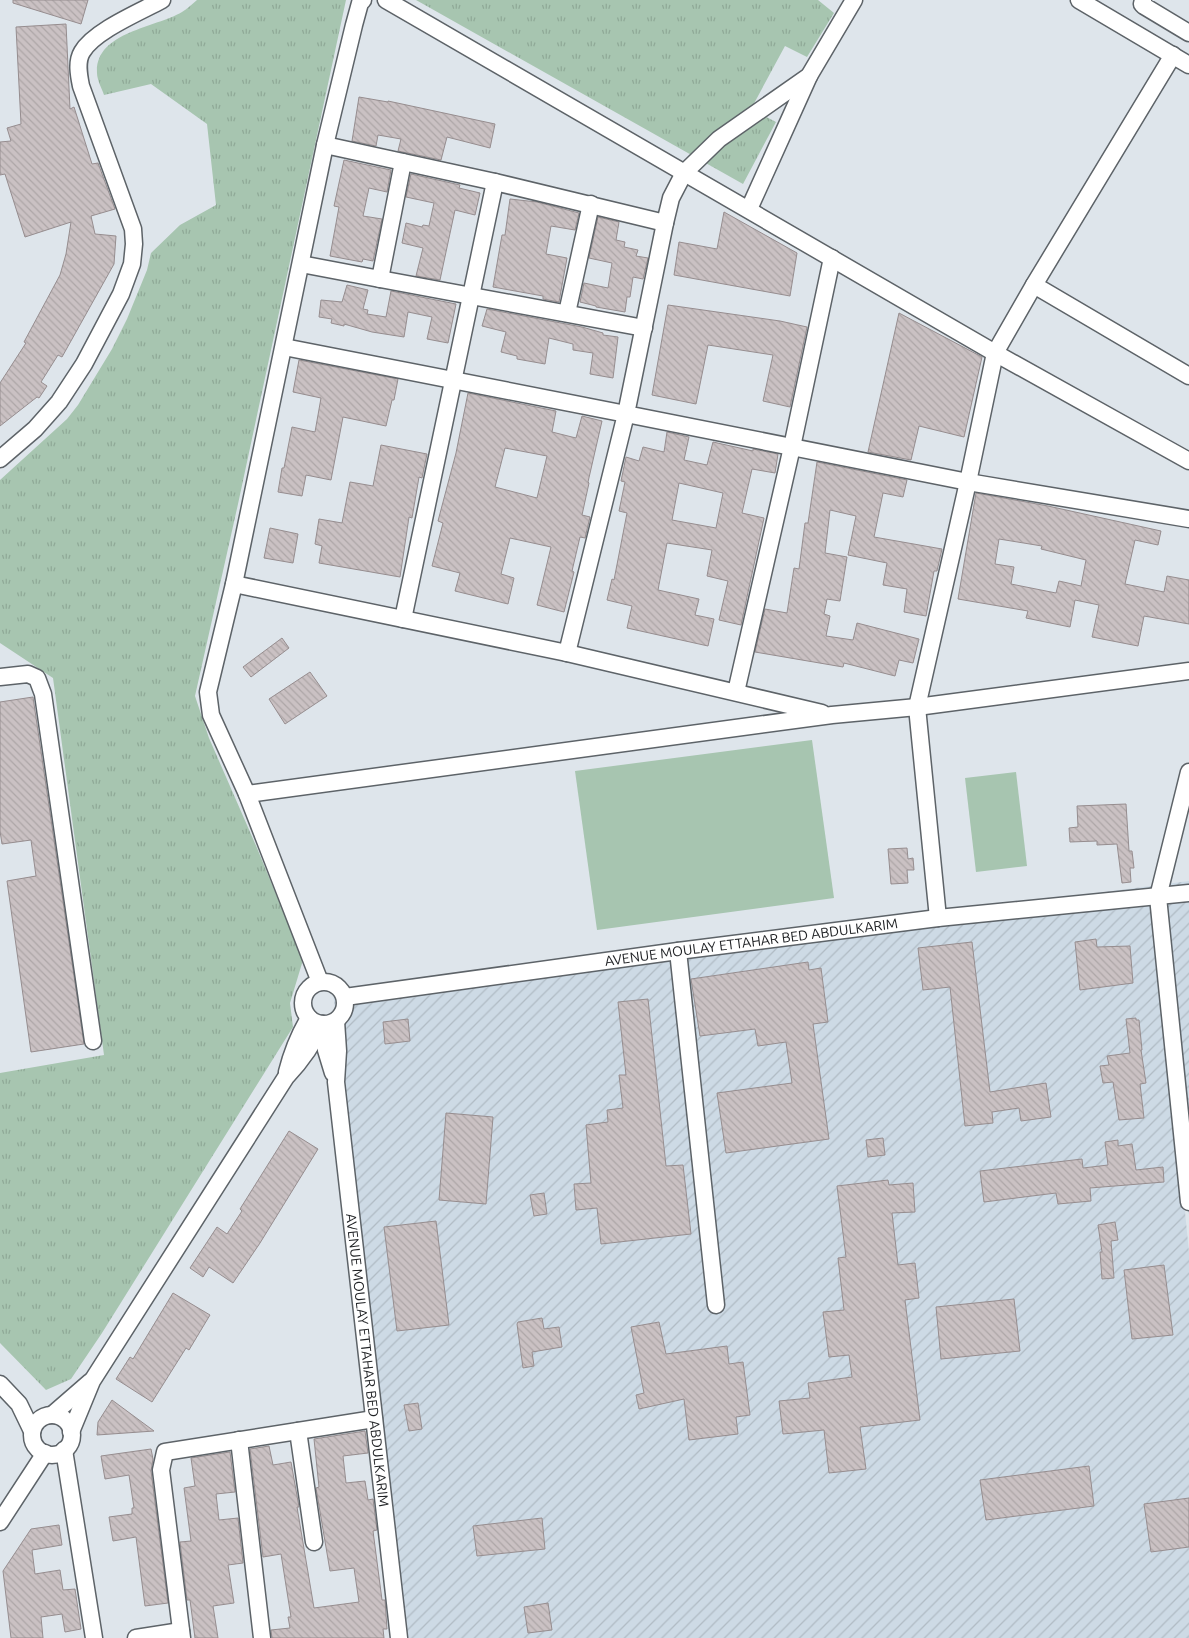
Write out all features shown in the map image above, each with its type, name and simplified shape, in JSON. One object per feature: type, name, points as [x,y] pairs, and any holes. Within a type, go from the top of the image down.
[{"type":"street","points":[[0,459],[35,429],[59,402],[84,364],[120,294],[132,264],[133,229],[81,86],[79,64],[81,53],[99,34],[162,0]]},
{"type":"street","points":[[320,982],[248,794],[211,715],[208,692],[234,584],[325,145],[354,25],[360,3],[363,0]]},
{"type":"street","points":[[386,0],[995,353],[1189,461]]},
{"type":"street","points":[[749,210],[809,76],[854,0]]},
{"type":"street","points":[[938,918],[917,707],[995,353],[1034,285],[1184,60],[1080,0]]},
{"type":"street","points":[[1143,0],[1142,4],[1144,6],[1189,33]]},
{"type":"street","points":[[566,652],[626,414],[665,222],[672,198],[684,174],[720,138],[809,76]]},
{"type":"street","points":[[325,145],[665,222]]},
{"type":"street","points":[[380,279],[403,162]]},
{"type":"street","points":[[403,619],[495,182]]},
{"type":"street","points":[[567,313],[591,204]]},
{"type":"street","points":[[736,692],[792,447],[832,258]]},
{"type":"street","points":[[301,264],[644,328]]},
{"type":"street","points":[[1034,285],[1189,376]]},
{"type":"street","points":[[284,347],[968,482],[1189,518]]},
{"type":"street","points":[[234,584],[566,652],[832,715]]},
{"type":"street","points":[[248,794],[832,715],[917,707],[1189,671]]},
{"type":"street","points":[[0,677],[28,674],[37,678],[43,694],[93,1041]]},
{"type":"street","points":[[1189,772],[1158,897],[1189,1202]]},
{"type":"street","name":"AVENUE MOULAY ETTAHAR BED ABDULKARIM","points":[[345,997],[678,951],[938,918],[1189,893]]},
{"type":"street","points":[[678,951],[716,1305]]},
{"type":"street","points":[[320,982],[327,982],[338,986],[345,997],[344,1011],[341,1017],[323,1022],[305,1012],[303,1000],[309,988],[320,982]]},
{"type":"street","points":[[71,1432],[92,1381],[286,1077],[308,1051],[323,1022]]},
{"type":"street","name":"AVENUE MOULAY ETTAHAR BED ABDULKARIM","points":[[323,1022],[326,1050],[336,1082],[399,1638]]},
{"type":"street","points":[[32,1431],[37,1422],[49,1415],[92,1381]]},
{"type":"street","points":[[0,1384],[19,1404],[32,1431],[32,1438],[39,1450],[45,1453],[58,1454],[64,1450],[71,1439],[71,1432],[67,1422],[58,1416],[49,1415],[19,1404]]},
{"type":"street","points":[[136,1638],[182,1634],[161,1470],[165,1452],[374,1419]]},
{"type":"street","points":[[298,1431],[314,1542]]},
{"type":"street","points":[[239,1440],[262,1638]]},
{"type":"street","points":[[64,1450],[94,1638]]},
{"type":"street","points":[[0,1522],[45,1453]]},
{"type":"shaded area","points":[[1189,881],[1189,1215],[1159,951],[1189,1252],[1189,1638],[405,1638],[333,992]]},
{"type":"green space","points":[[197,0],[346,0],[195,696],[209,738],[303,960],[290,1003],[293,1027],[102,1333],[71,1379],[46,1390],[0,1343],[0,1073],[104,1055],[53,678],[0,643],[0,480],[67,419],[78,405],[112,349],[127,319],[147,270],[151,253],[180,225],[216,205],[207,124],[151,84],[104,95],[97,76],[99,59],[106,48],[116,40],[129,33],[171,18]]},
{"type":"green space","points":[[416,0],[818,0],[834,13],[807,57],[785,46],[751,109],[776,122],[743,184]]},
{"type":"green space","points":[[812,740],[834,898],[597,930],[575,771]]},
{"type":"green space","points":[[1016,772],[1027,866],[976,872],[965,778]]},
{"type":"building","points":[[13,0],[88,0],[81,24],[13,3]]},
{"type":"building","points":[[66,24],[70,109],[74,107],[92,164],[98,163],[115,209],[91,216],[95,234],[116,236],[114,264],[62,357],[58,355],[41,382],[47,386],[39,398],[37,397],[0,426],[0,383],[26,343],[24,342],[60,275],[66,254],[71,222],[25,237],[5,174],[0,175],[0,142],[11,141],[7,128],[21,124],[16,27]]},
{"type":"building","points":[[359,97],[388,101],[495,124],[490,148],[447,137],[441,160],[398,151],[401,139],[378,135],[376,146],[352,141]]},
{"type":"building","points":[[344,160],[391,170],[387,192],[369,188],[363,216],[382,219],[373,261],[363,259],[362,262],[330,256],[339,207],[334,206]]},
{"type":"building","points":[[411,174],[460,185],[459,188],[480,193],[475,215],[455,210],[440,280],[416,276],[423,248],[402,243],[406,223],[422,227],[423,225],[429,226],[434,203],[406,197]]},
{"type":"building","points":[[510,199],[537,202],[579,213],[575,230],[551,226],[546,254],[567,258],[559,302],[543,299],[543,296],[493,287],[502,235],[505,235]]},
{"type":"building","points":[[724,212],[797,253],[790,296],[674,275],[679,242],[717,249]]},
{"type":"building","points":[[598,217],[619,222],[616,240],[625,242],[624,247],[638,250],[636,256],[648,258],[643,279],[633,277],[630,297],[627,297],[625,312],[580,302],[584,283],[608,288],[612,263],[589,258]]},
{"type":"building","points":[[347,285],[368,290],[363,309],[368,310],[367,314],[386,317],[391,291],[456,304],[448,343],[427,339],[432,317],[408,312],[404,337],[331,323],[332,319],[319,317],[321,300],[342,302]]},
{"type":"building","points":[[668,305],[780,321],[807,327],[790,407],[763,401],[773,355],[708,345],[696,404],[652,395]]},
{"type":"building","points":[[487,309],[582,327],[603,333],[603,335],[618,337],[613,378],[590,374],[593,353],[573,350],[573,344],[549,338],[545,364],[517,359],[517,356],[501,352],[506,332],[482,326]]},
{"type":"building","points":[[899,313],[982,357],[964,437],[919,426],[911,460],[868,452]]},
{"type":"building","points":[[299,360],[398,379],[386,426],[343,417],[331,480],[306,475],[302,496],[278,492],[292,427],[315,432],[321,398],[293,392]]},
{"type":"building","points":[[468,393],[556,411],[552,432],[576,438],[582,416],[602,421],[582,515],[590,517],[585,538],[580,537],[564,612],[537,605],[551,547],[510,538],[501,574],[514,578],[508,604],[455,591],[460,573],[432,566],[443,523],[438,521],[456,453]],"holes":[[[505,448],[547,456],[537,498],[495,487]]]},
{"type":"building","points":[[667,432],[689,437],[684,460],[707,465],[713,442],[753,451],[753,449],[778,454],[775,473],[752,469],[742,513],[764,518],[741,625],[719,620],[728,581],[707,576],[712,550],[667,543],[658,590],[699,599],[695,615],[714,619],[708,646],[627,628],[632,606],[607,600],[612,579],[614,580],[627,513],[619,511],[625,482],[621,481],[626,457],[639,461],[643,447],[664,452]],"holes":[[[679,483],[723,493],[716,528],[672,520]]]},
{"type":"building","points":[[381,445],[427,454],[422,478],[419,477],[412,518],[409,517],[400,577],[319,563],[322,546],[315,544],[319,519],[342,523],[350,482],[373,486]]},
{"type":"building","points":[[817,462],[907,480],[903,497],[883,493],[874,537],[942,549],[937,571],[934,571],[926,616],[904,612],[907,589],[883,585],[887,563],[848,555],[856,516],[830,510],[825,553],[847,557],[840,601],[827,599],[824,614],[830,616],[826,636],[853,640],[857,623],[919,639],[913,663],[899,660],[895,676],[844,663],[843,667],[755,652],[765,609],[787,613],[794,568],[799,569],[805,523],[808,523]]},
{"type":"building","points":[[976,493],[1048,506],[1161,531],[1158,545],[1135,540],[1125,584],[1164,592],[1167,576],[1189,580],[1189,624],[1144,616],[1138,646],[1092,637],[1099,605],[1075,600],[1070,627],[1026,618],[1028,611],[958,599]],"holes":[[[999,539],[1042,546],[1041,549],[1086,560],[1081,586],[1059,581],[1056,593],[1011,584],[1014,567],[995,564]]]},
{"type":"building","points":[[270,528],[298,534],[293,563],[264,558]]},
{"type":"building","points":[[282,638],[289,648],[251,677],[243,667]]},
{"type":"building","points":[[310,672],[327,696],[285,724],[269,699]]},
{"type":"building","points":[[33,697],[84,1044],[31,1052],[7,881],[36,876],[31,840],[2,844],[0,831],[0,702]]},
{"type":"building","points":[[1126,804],[1129,851],[1132,851],[1134,868],[1130,868],[1131,882],[1122,883],[1117,844],[1097,845],[1097,841],[1070,842],[1069,828],[1078,827],[1077,806]]},
{"type":"building","points":[[907,848],[908,859],[913,858],[914,870],[907,870],[908,883],[891,884],[888,849]]},
{"type":"building","points":[[1096,939],[1097,947],[1130,946],[1133,983],[1080,990],[1075,942]]},
{"type":"building","points":[[972,942],[990,1092],[1046,1083],[1051,1117],[1021,1121],[1019,1108],[992,1112],[993,1123],[965,1126],[950,987],[923,990],[918,948]]},
{"type":"building","points":[[808,962],[809,970],[821,968],[828,1022],[813,1024],[829,1139],[726,1153],[717,1093],[792,1083],[786,1042],[758,1046],[755,1029],[700,1036],[691,979]]},
{"type":"building","points":[[648,999],[666,1166],[683,1165],[691,1234],[601,1244],[597,1208],[576,1210],[574,1184],[591,1183],[586,1125],[608,1122],[607,1110],[623,1108],[619,1075],[626,1075],[618,1002]]},
{"type":"building","points":[[1136,1018],[1136,1020],[1139,1020],[1146,1083],[1140,1084],[1144,1118],[1119,1120],[1113,1082],[1103,1083],[1100,1066],[1109,1065],[1107,1056],[1130,1053],[1126,1019]]},
{"type":"building","points":[[408,1019],[410,1041],[385,1044],[383,1022]]},
{"type":"building","points":[[446,1113],[493,1117],[486,1204],[439,1200]]},
{"type":"building","points":[[289,1131],[318,1149],[233,1283],[209,1267],[203,1277],[190,1268],[217,1227],[227,1234],[242,1211],[240,1209]]},
{"type":"building","points":[[883,1138],[885,1155],[868,1157],[866,1140]]},
{"type":"building","points":[[1118,1140],[1118,1146],[1132,1144],[1136,1170],[1163,1167],[1164,1182],[1090,1188],[1091,1201],[1058,1204],[1056,1193],[984,1202],[980,1171],[1082,1159],[1083,1168],[1108,1165],[1105,1142]]},
{"type":"building","points":[[888,1180],[889,1185],[913,1183],[915,1212],[892,1213],[898,1265],[915,1263],[919,1298],[905,1300],[920,1420],[860,1427],[866,1469],[829,1473],[824,1430],[783,1434],[779,1401],[810,1398],[808,1383],[852,1377],[849,1355],[829,1357],[823,1312],[844,1310],[838,1258],[846,1257],[837,1186]]},
{"type":"building","points":[[544,1193],[547,1214],[534,1216],[530,1195]]},
{"type":"building","points":[[436,1221],[449,1325],[397,1331],[384,1227]]},
{"type":"building","points":[[1115,1222],[1118,1240],[1111,1241],[1114,1278],[1102,1279],[1100,1252],[1102,1252],[1098,1225]]},
{"type":"building","points":[[1164,1265],[1173,1335],[1132,1339],[1124,1270]]},
{"type":"building","points":[[173,1293],[210,1315],[189,1350],[186,1348],[152,1402],[116,1379],[130,1357],[133,1359]]},
{"type":"building","points":[[1014,1299],[1020,1351],[941,1359],[936,1307]]},
{"type":"building","points":[[542,1318],[544,1329],[559,1327],[562,1347],[532,1352],[534,1366],[523,1368],[517,1324],[518,1322]]},
{"type":"building","points":[[659,1322],[666,1354],[727,1346],[729,1364],[743,1362],[750,1415],[736,1417],[738,1434],[689,1440],[684,1399],[639,1409],[636,1395],[644,1393],[631,1327]]},
{"type":"building","points":[[112,1400],[154,1431],[97,1435],[98,1422]]},
{"type":"building","points":[[418,1403],[422,1429],[409,1431],[404,1405]]},
{"type":"building","points":[[365,1431],[368,1453],[343,1456],[346,1483],[365,1481],[368,1500],[373,1499],[377,1530],[373,1531],[382,1600],[385,1600],[387,1629],[383,1629],[384,1638],[272,1638],[271,1630],[290,1628],[288,1617],[291,1617],[281,1554],[263,1557],[250,1449],[269,1446],[273,1465],[291,1462],[314,1608],[359,1602],[354,1568],[330,1571],[316,1488],[319,1487],[314,1439]]},
{"type":"building","points":[[151,1449],[153,1459],[151,1471],[168,1603],[145,1606],[136,1537],[113,1541],[109,1517],[132,1514],[132,1508],[134,1508],[129,1475],[105,1479],[101,1456]]},
{"type":"building","points":[[230,1452],[235,1492],[216,1494],[219,1520],[238,1518],[243,1563],[228,1565],[234,1603],[213,1606],[218,1638],[195,1638],[190,1600],[187,1600],[180,1542],[191,1541],[184,1488],[195,1486],[191,1458]]},
{"type":"building","points":[[1089,1466],[1094,1506],[986,1520],[980,1480]]},
{"type":"building","points":[[1189,1498],[1189,1547],[1151,1552],[1144,1504]]},
{"type":"building","points":[[542,1518],[545,1549],[477,1556],[473,1526]]},
{"type":"building","points":[[59,1525],[62,1545],[32,1550],[35,1574],[60,1570],[63,1590],[75,1589],[81,1629],[65,1632],[62,1614],[41,1617],[43,1638],[11,1638],[3,1571],[31,1529]]},
{"type":"building","points":[[548,1603],[552,1630],[528,1633],[524,1607]]}]
